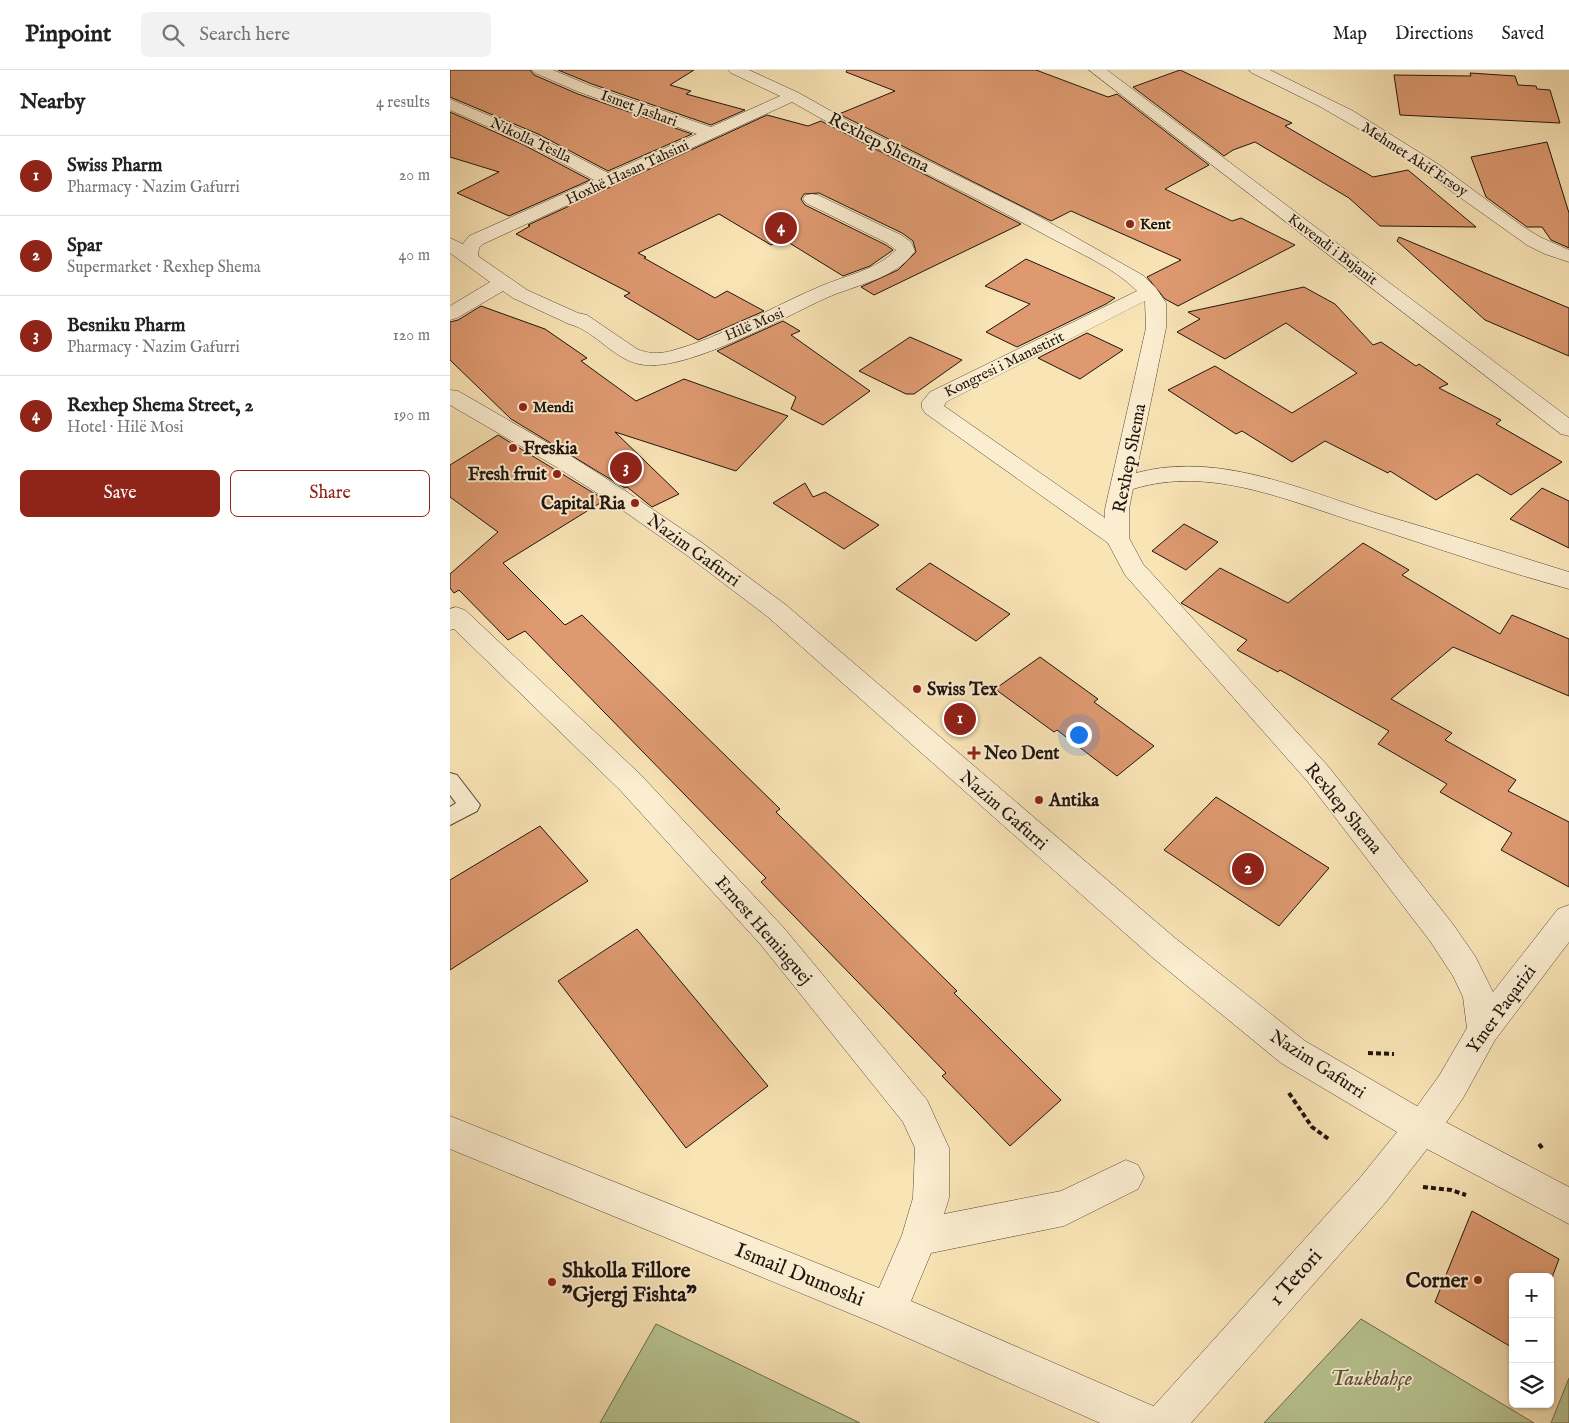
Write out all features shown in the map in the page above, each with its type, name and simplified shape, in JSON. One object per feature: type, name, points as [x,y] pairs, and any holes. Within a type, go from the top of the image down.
[{"type":"street","name":"Ismet Jashari","points":[[540,70],[585,89],[711,133]]},
{"type":"street","name":"Rexhep Shema","points":[[736,70],[793,96],[846,127],[1025,216],[1098,256],[1137,280],[1149,292],[1156,303],[1156,328],[1117,510],[1117,538],[1134,569],[1318,774],[1441,932],[1464,966],[1479,996],[1483,1030]]},
{"type":"street","name":"Kuvendi i Bujanit","points":[[1097,70],[1569,429]]},
{"type":"street","name":"Mehmet Akif Ersoy","points":[[1257,70],[1379,134],[1438,172],[1533,241],[1555,252],[1569,256]]},
{"type":"street","name":"Hoxhë Hasan Tahsini","points":[[469,256],[470,247],[476,240],[793,96]]},
{"type":"street","name":"Nikolla Teslla","points":[[450,104],[537,141],[609,181]]},
{"type":"street","name":"Hilë Mosi","points":[[503,282],[538,303],[576,320],[580,319],[642,359],[660,359],[679,354],[760,323],[828,290],[890,265],[906,251],[904,246],[894,239],[812,198]]},
{"type":"street","points":[[450,244],[503,282],[450,314]]},
{"type":"street","name":"Kongresi i Manastirit","points":[[1117,538],[933,408],[933,402],[938,397],[1149,292]]},
{"type":"street","name":"Nazim Gafurri","points":[[450,396],[566,463],[616,495],[693,548],[769,605],[1164,948],[1293,1052],[1422,1128],[1569,1206]]},
{"type":"street","points":[[1123,484],[1147,476],[1173,472],[1210,473],[1247,480],[1569,581]]},
{"type":"street","name":"Ernest Heminguej","points":[[450,621],[456,616],[630,782],[772,936],[915,1111],[932,1148],[931,1198],[919,1237],[888,1310]]},
{"type":"street","name":"Ymer Paqarizi","points":[[1422,1128],[1450,1087],[1483,1030],[1569,918]]},
{"type":"street","name":"1 Tetori","points":[[1165,1423],[1372,1192],[1422,1128]]},
{"type":"street","name":"Ismail Dumoshi","points":[[450,1132],[888,1310],[1146,1423]]},
{"type":"street","points":[[919,1237],[1064,1208],[1126,1177]]},
{"type":"lane","points":[[450,781],[470,806],[450,817]]},
{"type":"path","points":[[1284,1086],[1312,1127],[1330,1140]]},
{"type":"green space","name":"Taukbahçe","points":[[1361,1319],[1534,1423],[1264,1423]]},
{"type":"green space","points":[[656,1324],[860,1423],[600,1423]]},
{"type":"green space","points":[[1569,1378],[1569,1423],[1551,1423]]},
{"type":"building","points":[[450,70],[530,70],[534,75],[578,94],[692,134],[608,171],[538,134],[450,97]]},
{"type":"building","points":[[558,70],[694,70],[670,85],[691,91],[686,94],[745,110],[711,125],[592,84]]},
{"type":"building","points":[[847,70],[1036,70],[1108,97],[1117,94],[1209,165],[1165,189],[1232,221],[1241,218],[1295,245],[1178,306],[1165,299],[1147,277],[1181,260],[1071,211],[1051,221],[839,114],[895,91],[846,72]]},
{"type":"building","points":[[1180,70],[1292,123],[1285,126],[1373,177],[1408,170],[1476,227],[1380,226],[1349,198],[1255,142],[1233,150],[1224,156],[1133,87]]},
{"type":"building","points":[[1470,73],[1515,76],[1518,85],[1536,86],[1537,89],[1550,90],[1560,123],[1400,115],[1394,75],[1471,76]]},
{"type":"building","points":[[450,112],[524,145],[590,180],[509,216],[457,193],[499,172],[450,157]]},
{"type":"building","points":[[767,115],[808,126],[821,121],[1021,224],[874,295],[861,287],[898,270],[916,252],[913,241],[902,233],[819,193],[804,194],[801,199],[805,205],[893,250],[870,266],[843,276],[783,239],[771,245],[719,214],[638,253],[715,298],[727,291],[764,311],[698,340],[624,296],[630,293],[516,234],[530,226],[528,225]]},
{"type":"building","points":[[1547,142],[1569,213],[1569,248],[1551,240],[1542,227],[1527,227],[1486,197],[1471,157]]},
{"type":"building","points":[[1399,237],[1569,308],[1569,356],[1485,320],[1397,241]]},
{"type":"building","points":[[1026,259],[1115,298],[1017,347],[986,332],[1030,304],[985,286]]},
{"type":"building","points":[[1304,287],[1335,304],[1373,345],[1381,342],[1416,366],[1419,364],[1448,384],[1439,388],[1501,420],[1496,424],[1562,462],[1511,495],[1477,474],[1436,500],[1390,471],[1388,473],[1325,441],[1292,462],[1242,431],[1236,434],[1168,390],[1215,366],[1292,413],[1357,373],[1286,323],[1225,359],[1177,332],[1200,319],[1188,312]]},
{"type":"building","points":[[481,306],[545,329],[587,358],[581,361],[636,401],[684,379],[788,416],[736,471],[615,432],[679,494],[652,507],[627,487],[625,488],[511,419],[450,360],[450,322],[458,320]]},
{"type":"building","points":[[783,321],[800,331],[791,335],[870,391],[823,425],[791,409],[796,397],[717,351]]},
{"type":"building","points":[[1087,333],[1123,350],[1080,379],[1038,358]]},
{"type":"building","points":[[910,337],[962,360],[914,394],[906,394],[859,371]]},
{"type":"building","points":[[498,435],[605,500],[503,563],[565,625],[582,615],[780,809],[776,812],[957,991],[954,993],[1061,1100],[1010,1146],[942,1076],[946,1073],[761,882],[766,878],[525,631],[508,640],[459,590],[454,593],[450,588],[450,574],[498,532],[450,497],[450,465]]},
{"type":"building","points":[[805,483],[813,497],[825,492],[879,525],[844,549],[773,503]]},
{"type":"building","points":[[1542,488],[1569,501],[1569,548],[1510,519]]},
{"type":"building","points":[[1184,524],[1218,542],[1186,570],[1152,551]]},
{"type":"building","points":[[1363,543],[1409,570],[1402,575],[1500,634],[1512,615],[1569,639],[1569,696],[1453,647],[1391,699],[1452,733],[1445,740],[1516,780],[1508,791],[1569,822],[1569,887],[1501,850],[1512,833],[1440,792],[1447,784],[1378,744],[1389,731],[1280,670],[1278,672],[1237,650],[1247,640],[1181,603],[1220,568],[1288,603]]},
{"type":"building","points":[[930,563],[1010,614],[976,641],[896,589]]},
{"type":"building","points":[[1040,657],[1098,699],[1094,702],[1154,746],[1117,776],[1057,730],[1054,732],[995,689]]},
{"type":"building","points":[[1216,797],[1329,868],[1279,926],[1164,850]]},
{"type":"building","points":[[540,826],[588,881],[450,970],[450,880]]},
{"type":"building","points":[[637,929],[768,1086],[686,1148],[558,981]]},
{"type":"building","name":"Corner","points":[[1472,1211],[1559,1259],[1554,1273],[1509,1273],[1509,1346],[1435,1302]]},
{"type":"place","name":"Kent","points":[[1130,224]]},
{"type":"place","name":"Rexhep Shema Street, 2","points":[[781,228]]},
{"type":"place","name":"Mendi","points":[[523,407]]},
{"type":"place","name":"Freskia","points":[[513,448]]},
{"type":"place","name":"Besniku Pharm","points":[[626,468]]},
{"type":"place","name":"Fresh fruit","points":[[557,474]]},
{"type":"place","name":"Capital Ria","points":[[635,503]]},
{"type":"place","name":"Swiss Tex","points":[[917,689]]},
{"type":"place","name":"Swiss Pharm","points":[[960,719]]},
{"type":"place","name":"Neo Dent","points":[[974,753]]},
{"type":"place","name":"Antika","points":[[1039,800]]},
{"type":"place","name":"Spar","points":[[1248,869]]},
{"type":"place","name":"Corner","points":[[1478,1280]]},
{"type":"place","name":"Shkolla Fillore \"Gjergj Fishta\"","points":[[552,1282]]}]
